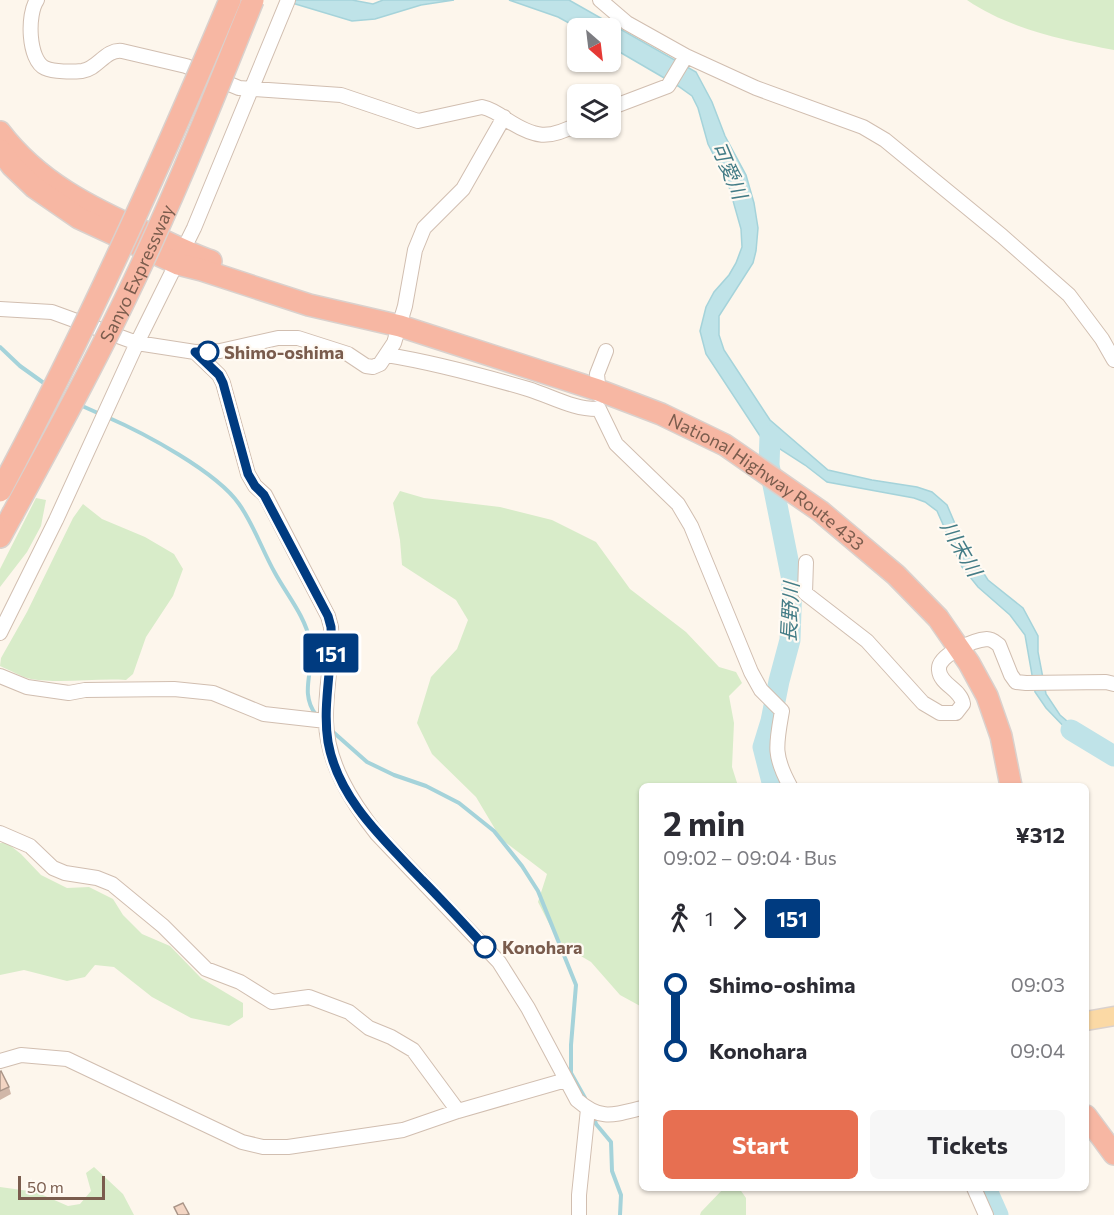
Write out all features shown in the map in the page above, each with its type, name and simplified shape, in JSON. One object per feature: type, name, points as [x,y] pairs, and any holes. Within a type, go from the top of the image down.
[{"type":"highway","name":"Sanyo Expressway","points":[[0,491],[51,396],[115,266],[177,128],[230,0]]},
{"type":"highway","name":"Sanyo Expressway","points":[[0,537],[70,408],[139,270],[208,113],[253,0]]},
{"type":"highway","name":"National Highway Route 433","points":[[0,132],[23,159],[63,191],[202,270],[309,305],[397,325],[599,400],[628,400],[725,445],[802,498],[896,575],[938,618],[979,680],[994,715],[1010,783]]},
{"type":"highway","name":"National Highway Route 433","points":[[0,150],[12,166],[34,187],[79,218],[181,257]]},
{"type":"highway","points":[[1089,1120],[1114,1154]]},
{"type":"main road","points":[[1089,1020],[1114,1016]]},
{"type":"street","points":[[37,0],[32,9],[30,30],[35,56],[44,68],[85,71],[112,51],[122,51],[186,66],[239,88],[345,95],[418,121],[482,107],[542,136],[552,135],[567,129]]},
{"type":"street","points":[[0,633],[56,520],[137,343],[181,257],[288,0]]},
{"type":"street","points":[[600,0],[627,23],[684,60],[863,127],[885,140],[1002,236],[1069,295],[1087,316],[1114,360]]},
{"type":"street","points":[[621,104],[670,84],[684,60]]},
{"type":"street","points":[[0,309],[52,312],[137,343],[195,352],[220,351],[278,338],[298,338],[348,354],[366,366],[373,367],[380,364],[393,346],[420,237],[430,221],[463,189],[504,117]]},
{"type":"street","points":[[606,351],[597,374],[599,400],[616,444],[678,504],[691,526],[751,672],[761,690],[782,711],[776,742],[778,759],[789,783]]},
{"type":"street","points":[[195,352],[219,375],[248,474],[264,495],[328,616],[332,636],[326,721],[334,762],[346,789],[377,834],[499,962],[528,1008],[577,1100],[600,1115],[610,1116],[639,1109]]},
{"type":"street","points":[[387,355],[459,368],[550,396],[584,410],[599,400]]},
{"type":"street","points":[[806,562],[805,593],[867,640],[914,694],[923,703],[940,713],[956,713],[963,704],[962,699],[945,682],[939,670],[940,663],[945,656],[980,641],[994,640],[1003,651],[1011,675],[1016,682],[1106,682],[1114,684]]},
{"type":"street","points":[[0,676],[27,687],[69,693],[85,690],[174,689],[213,693],[264,714],[326,721]]},
{"type":"street","points":[[0,833],[30,846],[53,868],[65,873],[97,878],[112,884],[163,926],[206,969],[240,982],[272,1002],[309,997],[339,1008],[349,1012],[369,1028],[413,1050],[458,1111]]},
{"type":"street","points":[[0,1061],[21,1055],[67,1059],[242,1142],[263,1147],[288,1147],[402,1130],[458,1111],[566,1080]]},
{"type":"street","points":[[579,1215],[588,1109]]},
{"type":"street","points":[[975,1191],[986,1215]]},
{"type":"green space","points":[[967,0],[1114,0],[1114,50],[1019,26]]},
{"type":"green space","points":[[400,491],[424,498],[500,507],[552,520],[596,542],[630,589],[686,632],[719,667],[736,672],[742,683],[729,696],[734,723],[732,767],[737,783],[639,783],[639,1005],[620,995],[591,962],[559,943],[538,902],[547,874],[501,839],[476,797],[432,754],[417,723],[431,677],[457,649],[468,620],[456,600],[402,565],[393,503]]},
{"type":"green space","points":[[36,498],[46,500],[41,526],[27,552],[0,587],[0,569]]},
{"type":"green space","points":[[83,504],[102,519],[145,537],[174,554],[183,569],[173,596],[146,637],[133,674],[126,680],[54,681],[27,678],[0,666],[1,658],[27,612],[73,518]]},
{"type":"green space","points":[[0,843],[7,843],[41,875],[67,888],[89,887],[113,899],[123,915],[142,934],[170,946],[201,978],[243,1003],[243,1017],[229,1026],[191,1018],[152,997],[114,967],[95,965],[85,977],[67,981],[24,970],[0,975]]},
{"type":"green space","points":[[94,1167],[123,1194],[134,1215],[0,1215],[0,1187],[36,1192],[68,1206],[80,1204],[91,1191],[86,1173]]},
{"type":"green space","points":[[721,1191],[741,1191],[746,1198],[746,1215],[700,1215]]},
{"type":"water","points":[[282,0],[352,0],[373,4],[383,0],[454,0],[421,5],[375,19],[352,21]]},
{"type":"water","points":[[509,0],[569,0],[601,18],[567,18],[567,22]]},
{"type":"water","name":"可愛川","points":[[621,29],[696,72],[712,102],[725,136],[746,175],[758,228],[756,251],[753,263],[719,316],[719,335],[724,350],[770,420],[828,470],[917,487],[932,492],[947,505],[962,540],[988,580],[1023,608],[1038,636],[1038,652],[1046,694],[1060,715],[1094,744],[1073,736],[1046,708],[1035,692],[1025,635],[1010,615],[978,587],[962,567],[937,511],[925,502],[914,498],[827,482],[760,436],[706,354],[700,331],[706,307],[714,292],[736,263],[742,247],[741,229],[728,183],[708,144],[698,108],[692,96],[621,53]]},
{"type":"building","points":[[0,1072],[9,1087],[0,1091]]},
{"type":"building","points":[[183,1203],[189,1214],[178,1215],[174,1207]]},
{"type":"waterway","points":[[0,347],[20,366],[48,386]]},
{"type":"waterway","points":[[80,405],[100,414]]},
{"type":"waterway","points":[[107,417],[179,454],[214,479],[239,504],[308,632],[311,651],[308,697],[316,715]]},
{"type":"waterway","name":"長野川","points":[[770,436],[769,465],[792,580],[790,640],[763,747],[772,783]]},
{"type":"waterway","name":"川末川","points":[[1071,730],[1114,756]]},
{"type":"waterway","points":[[332,731],[367,762],[394,775],[426,786],[459,803],[494,831],[522,866],[538,891],[576,985],[571,1073],[585,1098]]},
{"type":"waterway","points":[[594,1118],[596,1124],[611,1142],[612,1171],[621,1195],[620,1215]]},
{"type":"waterway","name":"長野川","points":[[987,1191],[998,1215]]},
{"type":"bus line","name":"151","points":[[208,352],[195,352],[219,375],[223,383],[242,445],[248,474],[264,495],[328,616],[332,636],[326,721],[334,762],[346,789],[377,834],[485,947]]},
{"type":"place","name":"Shimo-oshima","points":[[208,352]]},
{"type":"place","name":"Konohara","points":[[485,947]]}]
